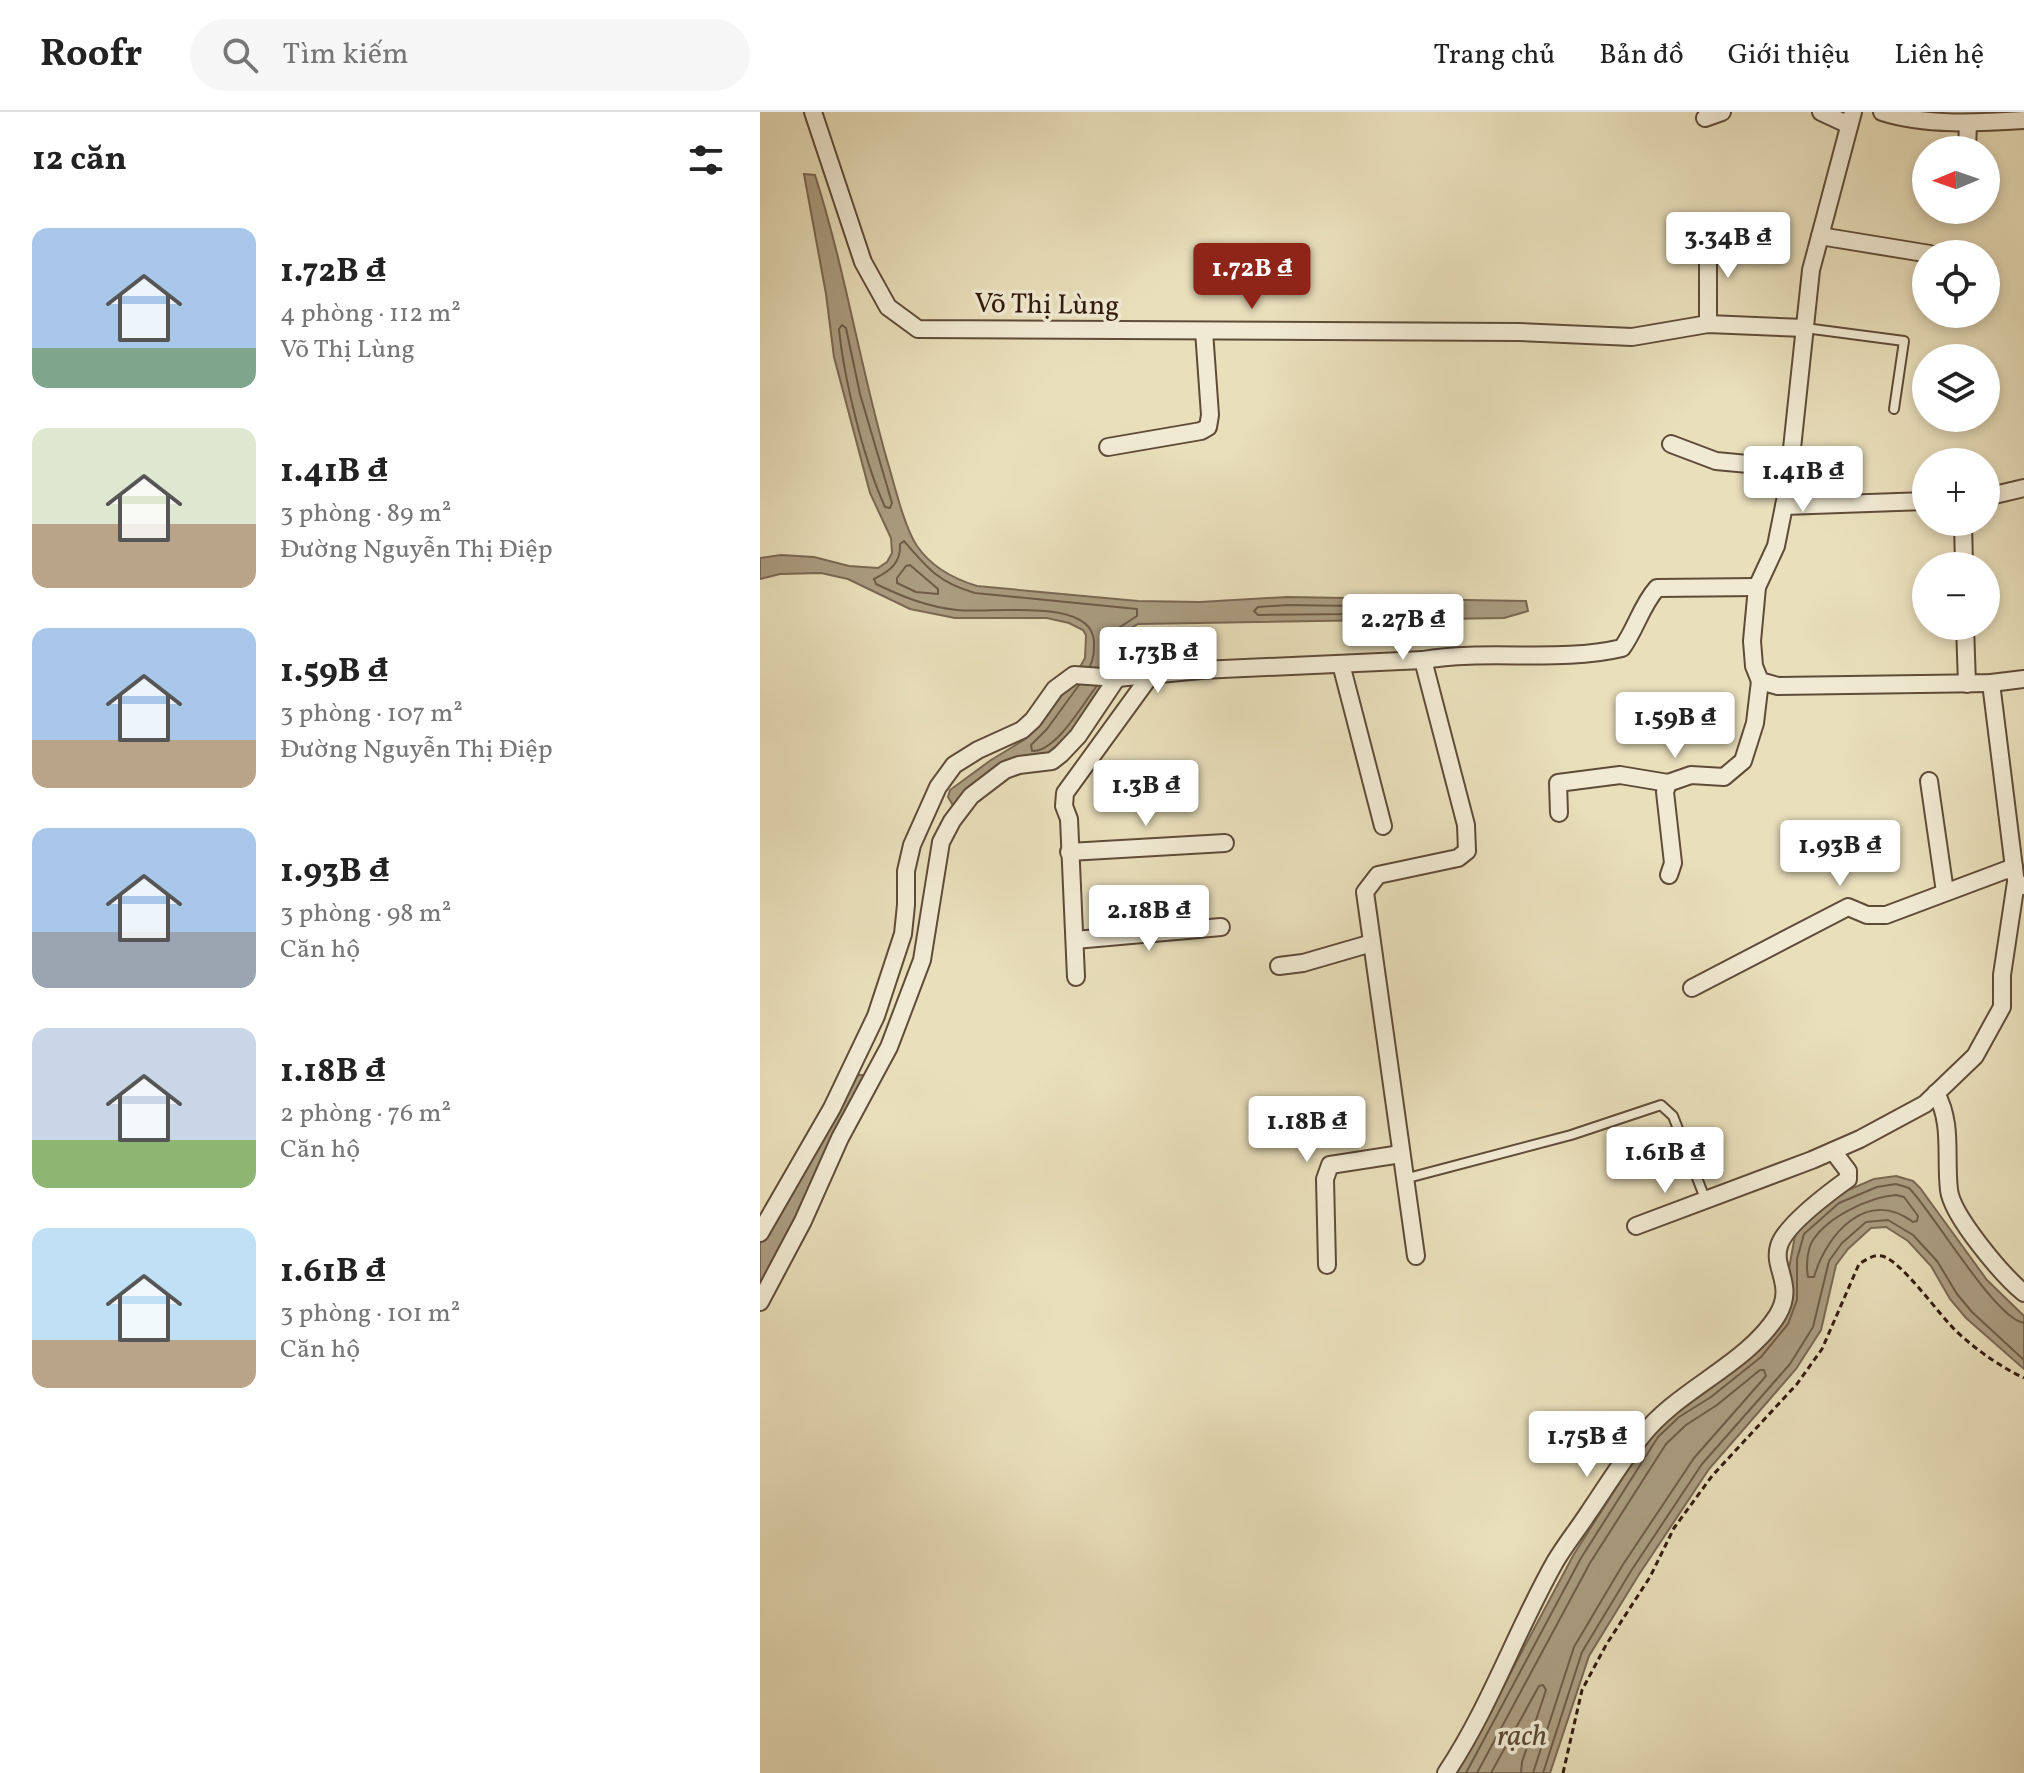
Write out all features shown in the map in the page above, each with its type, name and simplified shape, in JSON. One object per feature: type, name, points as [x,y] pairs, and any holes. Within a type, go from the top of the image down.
[{"type":"street","name":"Võ Thị Lùng","points":[[813,112],[863,262],[888,307],[918,329],[1519,332],[1632,337],[1708,324],[1805,328]]},
{"type":"street","points":[[1705,118],[1722,112]]},
{"type":"street","points":[[1559,813],[1558,783],[1620,775],[1668,783],[1691,775],[1724,777],[1743,761],[1755,723],[1760,681],[1754,666],[1752,641],[1757,587],[1776,546],[1790,468],[1811,270],[1851,118],[1821,112]]},
{"type":"street","points":[[1882,112],[1909,119],[1968,123],[2024,120]]},
{"type":"street","points":[[1968,123],[1968,136]]},
{"type":"street","points":[[1708,235],[1708,324]]},
{"type":"street","points":[[1820,236],[1912,251]]},
{"type":"street","points":[[1108,447],[1201,431],[1208,427],[1210,415],[1204,331]]},
{"type":"street","points":[[1671,444],[1716,461],[1790,468]]},
{"type":"street","points":[[2000,494],[2024,488]]},
{"type":"street","points":[[1784,506],[1912,501]]},
{"type":"street","points":[[760,1233],[832,1108],[876,1016],[903,934],[906,871],[912,845],[938,787],[954,765],[1022,730],[1055,689],[1074,675],[1114,678],[1201,670],[1423,660],[1477,654],[1600,654],[1622,648],[1631,636],[1637,617],[1657,588],[1757,587]]},
{"type":"street","points":[[1965,640],[1967,684]]},
{"type":"street","points":[[1416,1256],[1365,892],[1378,875],[1458,858],[1467,851],[1466,825],[1423,660]]},
{"type":"street","points":[[1341,664],[1383,826]]},
{"type":"street","points":[[1076,977],[1069,819],[1064,806],[1065,793],[1150,676]]},
{"type":"street","points":[[760,1302],[803,1221],[840,1138],[889,1047],[922,960],[941,842],[952,821],[971,796],[1005,770],[1052,761],[1061,754],[1078,736],[1114,678]]},
{"type":"street","points":[[1760,681],[1790,687],[1967,684],[2024,679]]},
{"type":"street","points":[[1636,1226],[1833,1151],[1925,1104],[1975,1056],[2002,1007],[2002,975],[2018,878],[1991,683]]},
{"type":"street","points":[[1929,781],[1945,892]]},
{"type":"street","points":[[1668,783],[1665,792],[1673,863],[1669,875]]},
{"type":"street","points":[[1069,852],[1225,843]]},
{"type":"street","points":[[1692,988],[1848,907],[1867,915],[1886,915],[1945,892],[2018,878]]},
{"type":"street","points":[[1075,940],[1221,927]]},
{"type":"street","points":[[1279,966],[1303,963],[1372,943]]},
{"type":"street","points":[[1936,1093],[1943,1105],[1949,1143],[1948,1188],[1952,1206],[1981,1246],[2024,1293]]},
{"type":"street","points":[[1446,1773],[1483,1710],[1555,1561],[1625,1459],[1661,1414],[1765,1333],[1779,1314],[1786,1284],[1778,1255],[1781,1241],[1823,1197],[1848,1179],[1848,1171],[1833,1151]]},
{"type":"street","points":[[1327,1265],[1325,1179],[1330,1165],[1401,1154]]},
{"type":"lane","points":[[1805,328],[1904,341],[1894,409]]},
{"type":"lane","points":[[1404,1179],[1571,1135],[1661,1105],[1673,1116],[1706,1201]]},
{"type":"path","points":[[1563,1773],[1582,1690],[1606,1645],[1650,1577],[1674,1528],[1712,1476],[1797,1384],[1822,1349],[1859,1264],[1882,1256],[1895,1263],[1958,1333],[1995,1364],[2024,1378]]},
{"type":"water","points":[[804,174],[815,175],[826,210],[877,425],[904,517],[917,546],[929,561],[944,572],[977,586],[1138,601],[1200,602],[1287,597],[1526,601],[1528,611],[1504,618],[1138,624],[1123,633],[1107,684],[1068,739],[1051,753],[954,807],[948,797],[950,790],[1024,740],[1041,724],[1085,658],[1086,635],[1069,623],[1047,618],[955,618],[910,609],[848,579],[821,573],[780,574],[760,579],[760,558],[781,555],[814,557],[849,566],[878,568],[887,562],[892,553],[891,538],[870,493],[834,357]]},
{"type":"water","points":[[856,1075],[866,1079],[760,1295],[760,1242]]},
{"type":"water","name":"rạch","points":[[1896,1176],[1913,1181],[1920,1188],[1987,1280],[2024,1316],[2024,1369],[1966,1318],[1950,1299],[1931,1266],[1908,1241],[1886,1227],[1871,1228],[1836,1265],[1821,1330],[1796,1369],[1709,1469],[1589,1656],[1550,1773],[1457,1773],[1574,1554],[1652,1432],[1674,1411],[1707,1390],[1755,1351],[1788,1274],[1796,1230],[1834,1196],[1874,1179]]}]
